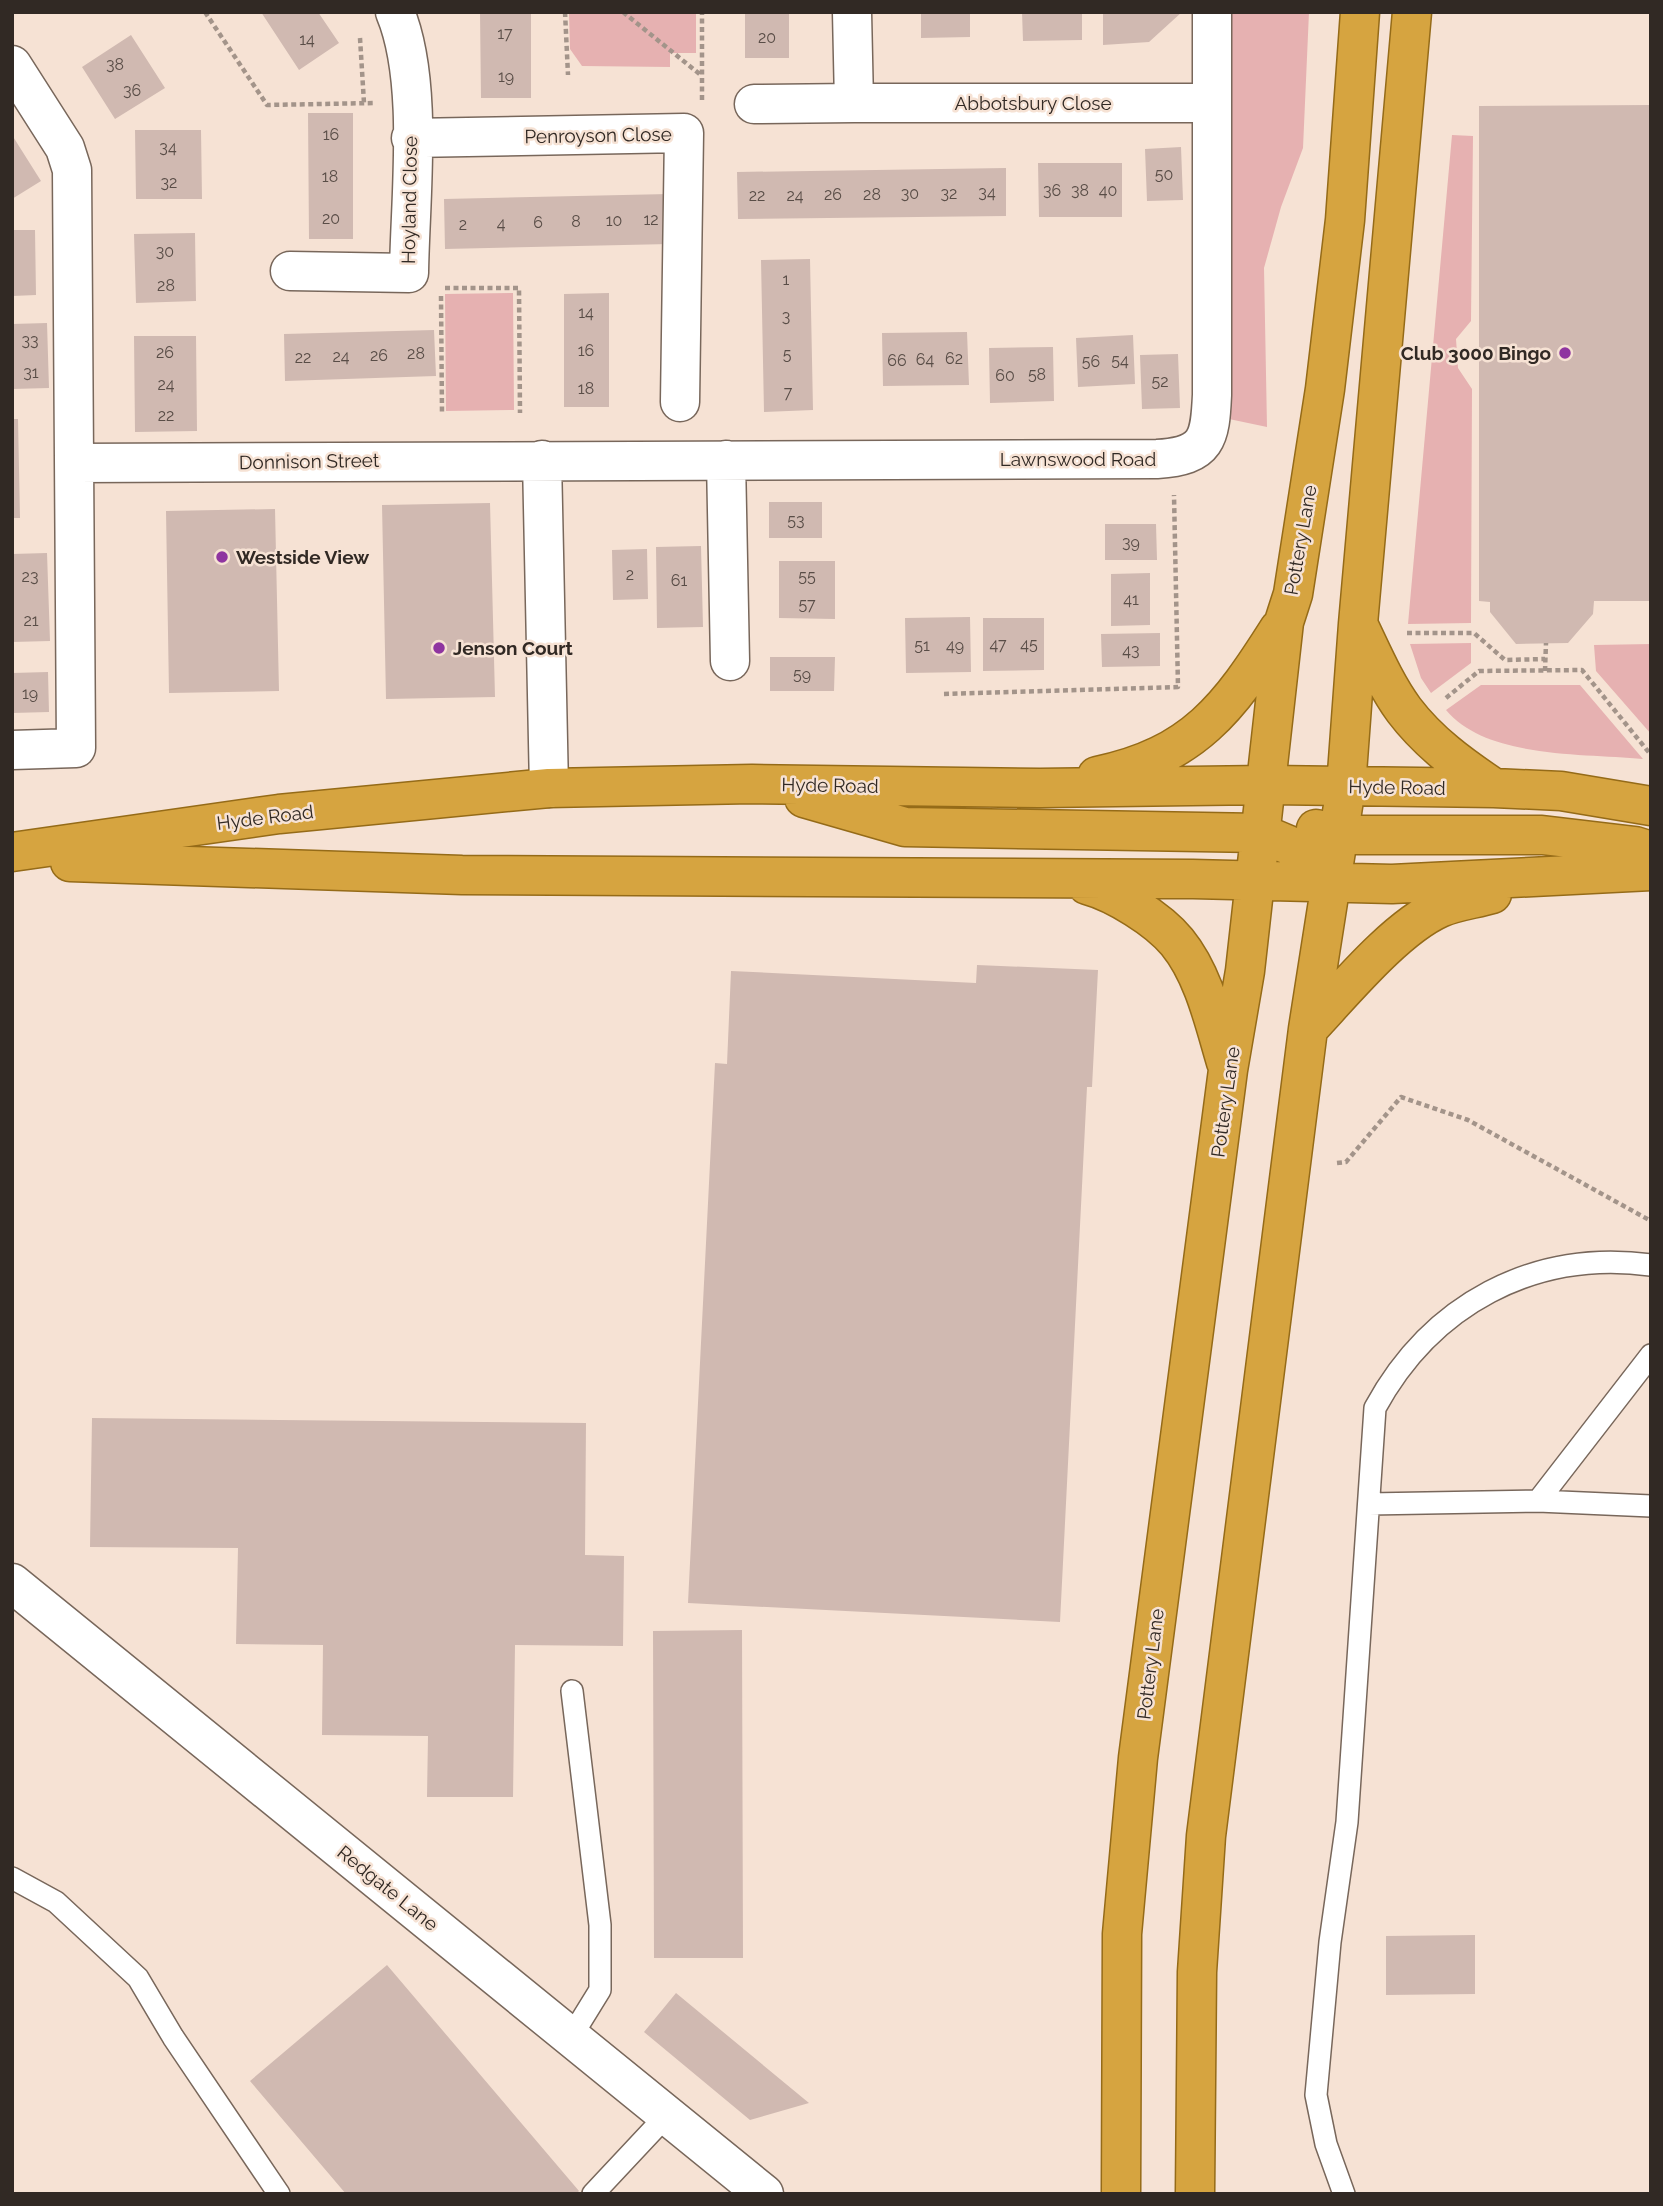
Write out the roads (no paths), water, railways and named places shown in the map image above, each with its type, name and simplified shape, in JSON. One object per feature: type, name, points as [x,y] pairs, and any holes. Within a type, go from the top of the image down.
[{"type":"highway","name":"Pottery Lane","points":[[1121,2194],[1122,1934],[1138,1758],[1228,1070],[1245,971],[1284,622],[1293,594],[1325,389],[1345,220],[1360,12]]},
{"type":"highway","points":[[1195,2194],[1197,1972],[1206,1836],[1308,1029],[1346,787],[1357,624],[1412,12]]},
{"type":"highway","points":[[1040,788],[1124,771],[1160,756],[1195,736],[1213,721],[1245,682],[1284,622]]},
{"type":"highway","points":[[1357,624],[1390,687],[1417,726],[1462,766],[1494,788]]},
{"type":"highway","points":[[752,784],[905,827],[1261,833],[1312,855],[1331,883]]},
{"type":"highway","name":"Hyde Road","points":[[12,852],[279,814],[549,788],[752,784],[1040,788],[1266,785],[1494,788],[1562,791],[1651,806]]},
{"type":"highway","points":[[1266,785],[1280,810],[1304,826],[1339,835],[1542,835],[1635,846],[1641,865]]},
{"type":"highway","points":[[12,859],[462,876],[1392,884],[1641,865]]},
{"type":"highway","points":[[1308,1029],[1371,963],[1421,918],[1441,908],[1507,890],[1641,865]]},
{"type":"highway","points":[[1068,880],[1099,889],[1127,903],[1177,942],[1210,1007],[1228,1070]]},
{"type":"street","name":"Hoyland Close","points":[[290,271],[410,273],[411,138],[406,39],[395,12]]},
{"type":"street","points":[[852,12],[854,103]]},
{"type":"street","name":"Lawnswood Road","points":[[542,460],[1157,459],[1194,451],[1210,433],[1212,395],[1212,12]]},
{"type":"street","points":[[12,65],[65,148],[72,170],[76,463],[76,748],[12,750]]},
{"type":"street","name":"Abbotsbury Close","points":[[754,104],[1212,103]]},
{"type":"street","name":"Penroyson Close","points":[[411,138],[684,133],[680,402]]},
{"type":"street","points":[[542,460],[549,788]]},
{"type":"street","name":"Donnison Street","points":[[76,463],[542,460]]},
{"type":"street","points":[[726,460],[730,661]]},
{"type":"street","name":"Redgate Lane","points":[[12,1583],[764,2194]]},
{"type":"lane","points":[[1344,2194],[1326,2144],[1316,2095],[1330,1942],[1347,1822],[1376,1408],[1394,1374],[1436,1328],[1478,1296],[1538,1272],[1617,1262],[1651,1265]]},
{"type":"lane","points":[[1538,1501],[1651,1354]]},
{"type":"lane","points":[[1369,1504],[1538,1501],[1651,1506]]},
{"type":"lane","points":[[571,2037],[600,1990],[600,1925],[572,1691]]},
{"type":"lane","points":[[12,1878],[56,1902],[138,1978],[279,2194]]},
{"type":"lane","points":[[593,2194],[667,2115]]},
{"type":"place","name":"Club 3000 Bingo","points":[[1565,353]]},
{"type":"place","name":"Westside View","points":[[222,557]]},
{"type":"place","name":"Jenson Court","points":[[439,648]]}]
